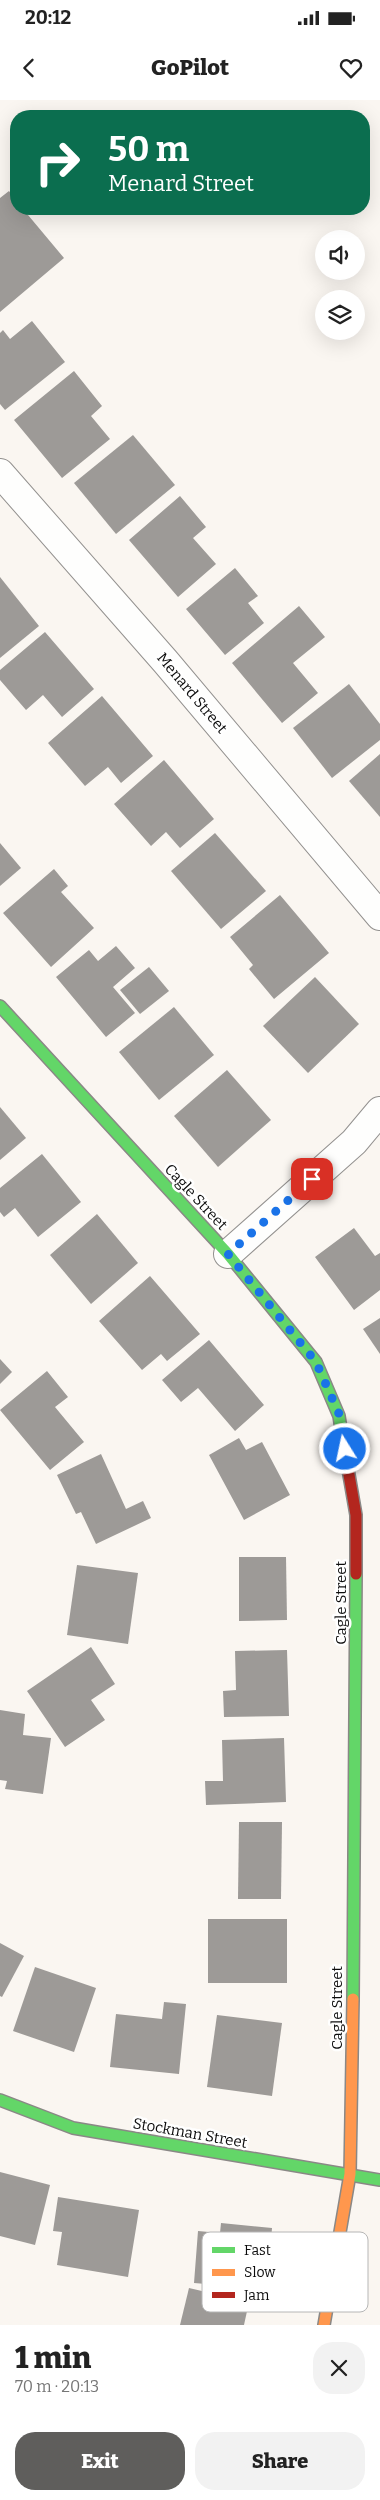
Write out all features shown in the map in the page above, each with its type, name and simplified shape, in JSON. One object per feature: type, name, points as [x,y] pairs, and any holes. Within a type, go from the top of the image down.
[{"type":"street","name":"Menard Street","points":[[0,473],[165,660],[380,916]]},
{"type":"street","name":"Cagle Street","points":[[0,1006],[228,1254],[316,1362],[340,1416],[356,1515],[350,2174],[340,2232]]},
{"type":"street","points":[[228,1254],[354,1142],[380,1111]]},
{"type":"street","name":"Stockman Street","points":[[0,2100],[73,2128],[380,2180]]},
{"type":"street","name":"Cagle Street","points":[[324,2325],[326,2312]]},
{"type":"building","points":[[9,191],[10,215],[28,215],[64,258],[0,312],[0,198]]},
{"type":"building","points":[[32,321],[65,362],[5,410],[0,404],[0,333],[3,330],[10,339]]},
{"type":"building","points":[[74,371],[102,406],[91,416],[110,439],[62,478],[14,420]]},
{"type":"building","points":[[133,435],[175,485],[116,534],[74,483]]},
{"type":"building","points":[[180,496],[206,527],[193,538],[216,564],[178,597],[129,540]]},
{"type":"building","points":[[235,568],[258,596],[248,603],[264,623],[225,655],[186,609]]},
{"type":"building","points":[[0,577],[39,626],[0,658]]},
{"type":"building","points":[[299,606],[325,637],[293,663],[318,693],[282,723],[232,663]]},
{"type":"building","points":[[45,632],[94,689],[62,717],[43,695],[26,710],[0,680],[0,670]]},
{"type":"building","points":[[349,684],[380,724],[380,740],[332,778],[293,728]]},
{"type":"building","points":[[102,696],[153,756],[121,783],[108,767],[85,786],[48,743]]},
{"type":"building","points":[[380,754],[380,817],[349,781]]},
{"type":"building","points":[[164,760],[214,819],[180,848],[166,832],[151,846],[114,804]]},
{"type":"building","points":[[215,833],[266,891],[221,929],[171,871]]},
{"type":"building","points":[[0,843],[21,868],[0,886]]},
{"type":"building","points":[[54,869],[68,886],[61,892],[94,928],[51,967],[3,913]]},
{"type":"building","points":[[280,895],[329,953],[274,999],[249,969],[253,965],[230,937]]},
{"type":"building","points":[[116,946],[135,968],[113,987],[135,1013],[106,1037],[56,977],[89,950],[98,961]]},
{"type":"building","points":[[149,967],[169,991],[140,1014],[120,990]]},
{"type":"building","points":[[315,977],[359,1024],[308,1073],[263,1026]]},
{"type":"building","points":[[174,1007],[214,1055],[159,1100],[119,1052]]},
{"type":"building","points":[[227,1070],[271,1120],[218,1167],[174,1116]]},
{"type":"building","points":[[0,1107],[26,1138],[0,1160]]},
{"type":"building","points":[[42,1154],[81,1202],[38,1237],[15,1208],[4,1217],[0,1212],[0,1188]]},
{"type":"building","points":[[97,1214],[138,1263],[91,1304],[50,1255]]},
{"type":"building","points":[[354,1228],[375,1256],[380,1253],[380,1290],[354,1310],[315,1257]]},
{"type":"building","points":[[150,1276],[200,1334],[167,1361],[161,1354],[142,1370],[99,1321]]},
{"type":"building","points":[[380,1318],[380,1354],[363,1329]]},
{"type":"building","points":[[209,1340],[264,1405],[235,1431],[198,1388],[181,1402],[162,1380]]},
{"type":"building","points":[[0,1359],[12,1372],[0,1384]]},
{"type":"building","points":[[47,1371],[68,1397],[55,1407],[84,1442],[50,1470],[0,1410]]},
{"type":"building","points":[[239,1438],[246,1450],[262,1442],[290,1495],[244,1520],[209,1455]]},
{"type":"building","points":[[101,1454],[126,1509],[143,1501],[151,1518],[96,1544],[81,1512],[76,1514],[57,1475]]},
{"type":"building","points":[[239,1557],[286,1557],[287,1620],[239,1621]]},
{"type":"building","points":[[77,1565],[138,1573],[128,1644],[67,1635]]},
{"type":"building","points":[[91,1647],[115,1684],[91,1700],[105,1720],[65,1747],[27,1691]]},
{"type":"building","points":[[287,1650],[289,1716],[224,1717],[223,1691],[236,1690],[235,1651]]},
{"type":"building","points":[[0,1710],[25,1714],[23,1735],[51,1738],[43,1794],[5,1789],[7,1781],[0,1780]]},
{"type":"building","points":[[284,1738],[286,1802],[206,1805],[205,1781],[223,1781],[222,1740]]},
{"type":"building","points":[[239,1822],[282,1822],[281,1899],[238,1899]]},
{"type":"building","points":[[208,1919],[287,1919],[287,1983],[208,1983]]},
{"type":"building","points":[[0,1943],[24,1956],[2,1997],[0,1996]]},
{"type":"building","points":[[35,1967],[96,1988],[74,2052],[13,2031]]},
{"type":"building","points":[[164,2002],[186,2004],[179,2074],[110,2067],[116,2014],[162,2019]]},
{"type":"building","points":[[217,2015],[282,2023],[272,2096],[207,2087]]},
{"type":"building","points":[[0,2172],[50,2185],[35,2245],[0,2236]]},
{"type":"building","points":[[58,2197],[139,2210],[128,2277],[57,2265],[62,2232],[53,2231]]},
{"type":"building","points":[[221,2223],[272,2228],[272,2232],[220,2232]]},
{"type":"building","points":[[198,2231],[209,2232],[202,2232],[202,2284],[194,2283]]},
{"type":"building","points":[[189,2288],[202,2291],[202,2312],[247,2312],[244,2325],[180,2325]]},
{"type":"traffic: fast","points":[[0,1006],[228,1254],[316,1362],[339,1416],[341,1429]]},
{"type":"traffic: fast","points":[[353,1999],[356,1574]]},
{"type":"traffic: fast","points":[[0,2100],[73,2128],[380,2180]]},
{"type":"traffic: slow","points":[[340,2232],[350,2174],[353,1999]]},
{"type":"traffic: slow","points":[[324,2325],[326,2312]]},
{"type":"traffic: jam","points":[[341,1429],[356,1515],[356,1574]]},
{"type":"route","points":[[312,1179],[228,1254],[316,1362],[340,1416],[345,1449]]}]
